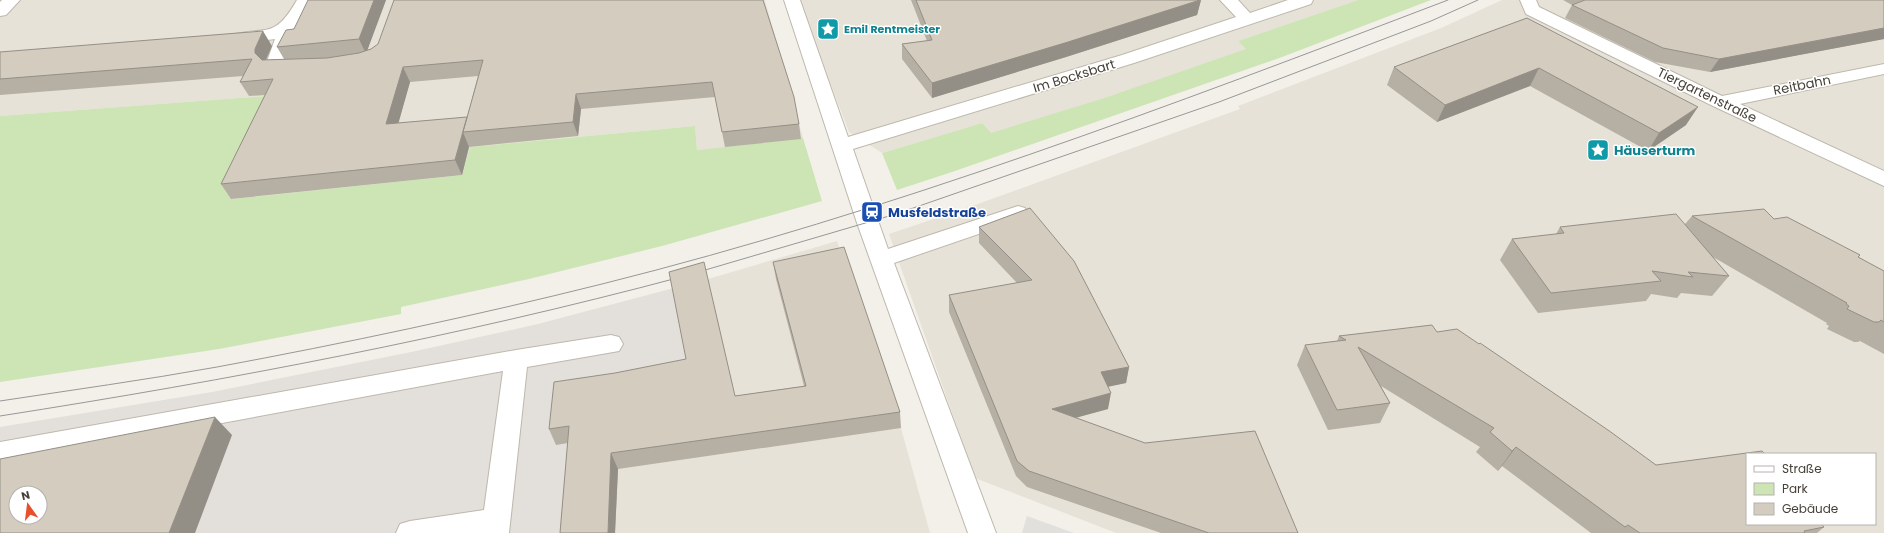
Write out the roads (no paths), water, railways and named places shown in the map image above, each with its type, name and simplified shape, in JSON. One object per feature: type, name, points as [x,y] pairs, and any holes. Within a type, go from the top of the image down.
[{"type":"street","points":[[0,11],[12,0]]},
{"type":"street","points":[[222,40],[262,37],[280,32],[292,22],[305,0]]},
{"type":"street","points":[[792,0],[841,146],[982,533]]},
{"type":"street","points":[[1228,0],[1248,20]]},
{"type":"street","name":"Im Bocksbart","points":[[841,146],[1128,59],[1305,0]]},
{"type":"street","name":"Tiergartenstraße","points":[[1530,5],[1720,102],[1884,179]]},
{"type":"street","points":[[280,32],[285,40],[274,67],[278,70],[314,66]]},
{"type":"street","name":"Reitbahn","points":[[1720,102],[1884,69]]},
{"type":"street","points":[[882,259],[1018,213]]},
{"type":"street","points":[[0,453],[516,358],[610,344]]},
{"type":"street","points":[[410,533],[496,527],[516,358]]},
{"type":"tram line","points":[[0,401],[190,372],[362,339],[554,296],[710,255],[817,224],[1029,155],[1239,79],[1448,0]]},
{"type":"tram line","points":[[695,273],[896,214],[1219,102],[1431,21],[1478,0]]},
{"type":"tram line","points":[[0,416],[172,388],[342,356],[512,319],[681,277]]},
{"type":"place","name":"Emil Rentmeister","points":[[828,29]]},
{"type":"place","name":"Häuserturm","points":[[1598,150]]},
{"type":"place","name":"Musfeldstraße","points":[[872,212]]}]
